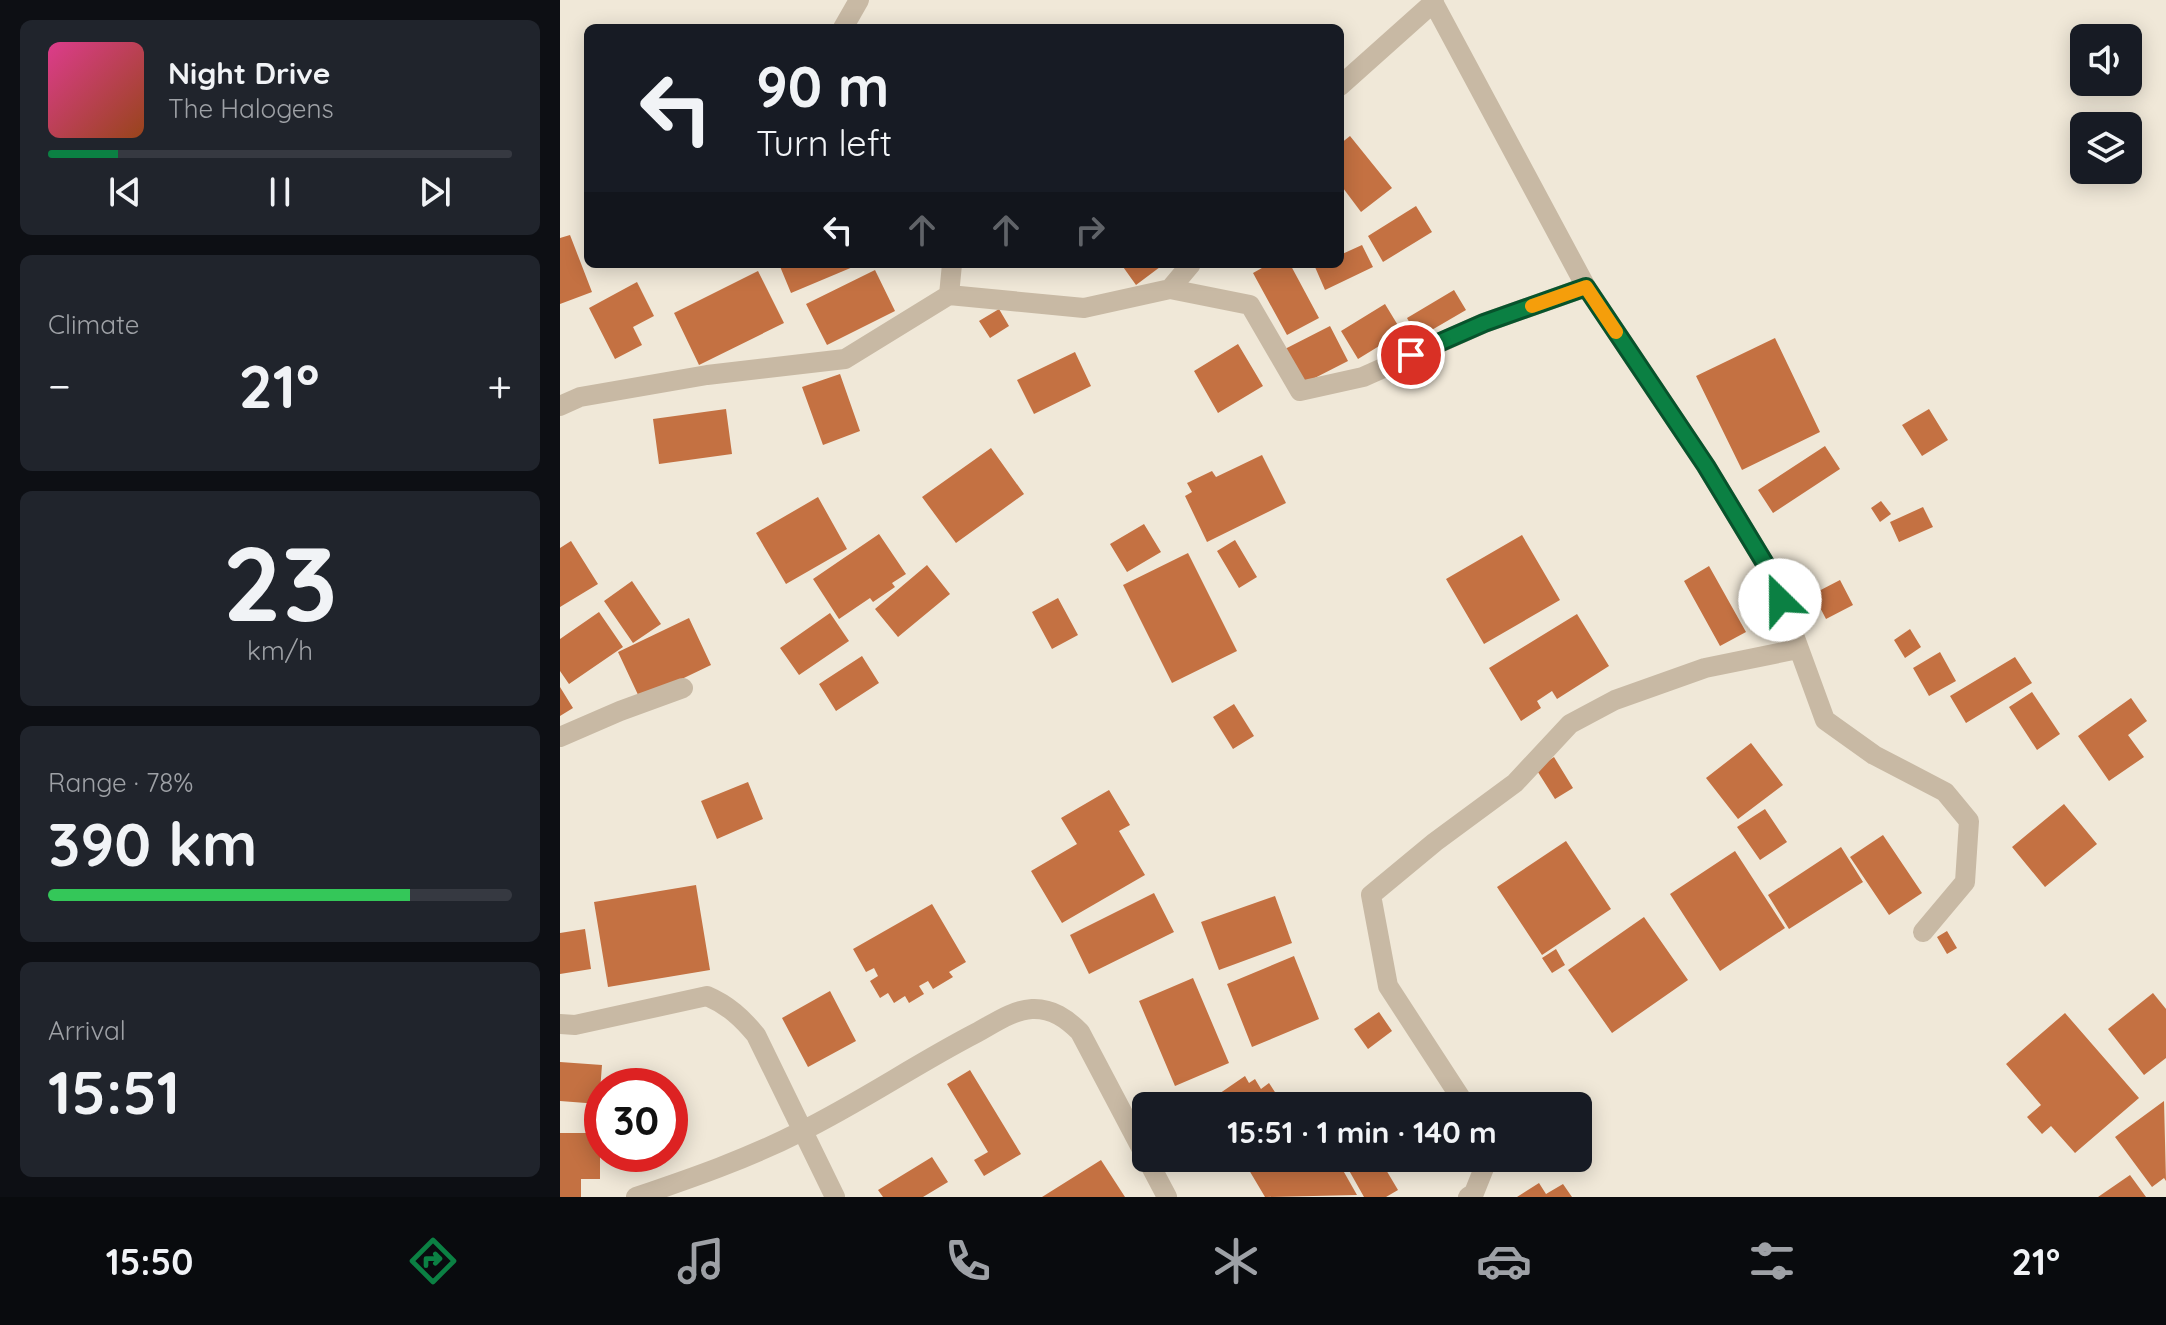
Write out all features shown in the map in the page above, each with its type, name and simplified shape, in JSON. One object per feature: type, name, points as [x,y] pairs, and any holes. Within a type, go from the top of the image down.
[{"type":"street","points":[[845,24],[859,0]]},
{"type":"street","points":[[1344,82],[1433,1],[1586,287],[1706,466],[1772,575],[1825,720],[1874,755],[1945,792],[1969,821],[1965,882],[1923,932]]},
{"type":"street","points":[[949,295],[952,268]]},
{"type":"street","points":[[1170,289],[1188,268]]},
{"type":"street","points":[[560,406],[580,397],[707,375],[845,359],[949,295],[1084,308],[1170,289],[1250,305],[1300,391],[1363,377],[1484,323],[1586,287]]},
{"type":"street","points":[[1457,1092],[1388,986],[1371,895],[1435,842],[1515,783],[1570,724],[1615,700],[1705,668],[1798,649]]},
{"type":"street","points":[[560,737],[683,688]]},
{"type":"street","points":[[560,1024],[575,1025],[707,996],[724,1003],[756,1035],[835,1197]]},
{"type":"street","points":[[636,1197],[723,1168],[802,1131],[923,1060],[1014,1013],[1032,1009],[1049,1011],[1067,1019],[1080,1032],[1167,1197]]},
{"type":"street","points":[[1468,1197],[1474,1193],[1482,1172]]},
{"type":"building","points":[[1350,136],[1392,188],[1361,212],[1344,189],[1344,141]]},
{"type":"building","points":[[1416,206],[1432,232],[1383,262],[1368,236]]},
{"type":"building","points":[[570,235],[592,292],[560,304],[560,238]]},
{"type":"building","points":[[1362,245],[1373,267],[1325,290],[1315,268],[1344,268],[1344,253]]},
{"type":"building","points":[[781,268],[850,268],[791,293]]},
{"type":"building","points":[[1124,268],[1159,268],[1136,285]]},
{"type":"building","points":[[1262,268],[1292,268],[1319,318],[1287,335],[1253,273]]},
{"type":"building","points":[[875,270],[895,311],[827,345],[806,304]]},
{"type":"building","points":[[758,271],[784,323],[699,365],[674,313]]},
{"type":"building","points":[[637,282],[654,316],[633,327],[642,345],[615,359],[589,308]]},
{"type":"building","points":[[1454,290],[1466,310],[1418,338],[1407,318]]},
{"type":"building","points":[[1385,304],[1402,332],[1358,359],[1341,331]]},
{"type":"building","points":[[999,309],[1009,326],[990,338],[979,321]]},
{"type":"building","points":[[1330,326],[1348,361],[1299,386],[1281,351]]},
{"type":"building","points":[[1775,338],[1820,432],[1742,470],[1696,376]]},
{"type":"building","points":[[1238,344],[1263,386],[1218,413],[1194,371]]},
{"type":"building","points":[[1075,352],[1091,386],[1034,414],[1017,380]]},
{"type":"building","points":[[840,374],[860,431],[823,445],[802,387]]},
{"type":"building","points":[[726,409],[732,454],[659,464],[653,419]]},
{"type":"building","points":[[1929,409],[1948,440],[1922,456],[1902,425]]},
{"type":"building","points":[[1825,446],[1840,469],[1773,513],[1758,490]]},
{"type":"building","points":[[991,448],[1024,494],[956,543],[922,497]]},
{"type":"building","points":[[1262,455],[1286,503],[1207,542],[1185,496],[1192,492],[1187,483],[1212,471],[1216,477]]},
{"type":"building","points":[[818,497],[847,549],[786,584],[756,533]]},
{"type":"building","points":[[1881,501],[1891,514],[1880,522],[1871,508]]},
{"type":"building","points":[[1923,507],[1933,527],[1899,542],[1890,522]]},
{"type":"building","points":[[1144,524],[1161,552],[1127,572],[1110,544]]},
{"type":"building","points":[[879,534],[906,574],[892,583],[895,587],[873,602],[870,598],[839,619],[813,579]]},
{"type":"building","points":[[1522,535],[1560,600],[1484,644],[1446,579]]},
{"type":"building","points":[[1235,540],[1257,577],[1239,588],[1217,551]]},
{"type":"building","points":[[571,541],[598,584],[560,607],[560,548]]},
{"type":"building","points":[[1188,553],[1237,651],[1172,683],[1123,585]]},
{"type":"building","points":[[927,565],[950,594],[898,637],[875,609]]},
{"type":"building","points":[[1709,566],[1746,632],[1720,646],[1684,581]]},
{"type":"building","points":[[1840,580],[1853,605],[1826,619],[1813,594]]},
{"type":"building","points":[[632,581],[661,624],[633,643],[604,601]]},
{"type":"building","points":[[1058,598],[1078,635],[1052,649],[1032,612]]},
{"type":"building","points":[[599,612],[623,647],[569,684],[560,671],[560,639]]},
{"type":"building","points":[[830,613],[849,641],[799,675],[780,648]]},
{"type":"building","points":[[1577,614],[1609,666],[1557,699],[1552,691],[1537,701],[1541,708],[1521,721],[1489,668]]},
{"type":"building","points":[[689,618],[711,665],[640,699],[618,652]]},
{"type":"building","points":[[1910,629],[1921,647],[1905,658],[1894,640]]},
{"type":"building","points":[[1940,652],[1956,681],[1929,696],[1913,668]]},
{"type":"building","points":[[862,656],[879,683],[836,711],[819,684]]},
{"type":"building","points":[[2015,657],[2032,683],[1966,723],[1950,696]]},
{"type":"building","points":[[560,687],[573,708],[560,716]]},
{"type":"building","points":[[2032,692],[2060,734],[2037,750],[2009,707]]},
{"type":"building","points":[[2131,698],[2147,721],[2128,735],[2144,757],[2109,781],[2078,736]]},
{"type":"building","points":[[1234,704],[1254,736],[1233,749],[1213,717]]},
{"type":"building","points":[[1751,743],[1783,785],[1738,819],[1706,778]]},
{"type":"building","points":[[1554,757],[1573,788],[1555,799],[1536,769]]},
{"type":"building","points":[[748,782],[763,819],[717,839],[701,801]]},
{"type":"building","points":[[1109,790],[1130,825],[1119,831],[1145,875],[1062,923],[1031,871],[1077,844],[1061,818]]},
{"type":"building","points":[[2064,804],[2097,844],[2045,887],[2012,847]]},
{"type":"building","points":[[1765,809],[1787,842],[1760,860],[1737,827]]},
{"type":"building","points":[[1883,835],[1922,893],[1889,915],[1850,857]]},
{"type":"building","points":[[1566,841],[1611,909],[1542,955],[1497,887]]},
{"type":"building","points":[[1841,847],[1863,882],[1789,929],[1768,895]]},
{"type":"building","points":[[1735,851],[1785,928],[1720,971],[1670,894]]},
{"type":"building","points":[[696,885],[710,970],[608,987],[594,902]]},
{"type":"building","points":[[1154,893],[1174,932],[1089,974],[1070,935]]},
{"type":"building","points":[[1275,896],[1292,943],[1219,970],[1201,922]]},
{"type":"building","points":[[932,904],[966,962],[949,972],[953,977],[933,989],[928,981],[919,986],[924,994],[909,1003],[905,996],[894,1003],[888,993],[880,998],[870,981],[878,976],[874,968],[866,972],[853,949]]},
{"type":"building","points":[[1644,917],[1688,980],[1612,1033],[1568,970]]},
{"type":"building","points":[[585,929],[591,969],[560,974],[560,933]]},
{"type":"building","points":[[1947,931],[1957,948],[1947,954],[1937,937]]},
{"type":"building","points":[[1556,949],[1565,965],[1552,973],[1542,958]]},
{"type":"building","points":[[1294,956],[1319,1019],[1252,1047],[1227,984]]},
{"type":"building","points":[[1193,978],[1229,1063],[1175,1086],[1139,1001]]},
{"type":"building","points":[[830,991],[856,1041],[808,1067],[782,1018]]},
{"type":"building","points":[[2153,993],[2166,1009],[2166,1058],[2144,1075],[2108,1029]]},
{"type":"building","points":[[1379,1012],[1392,1031],[1368,1049],[1354,1029]]},
{"type":"building","points":[[2065,1013],[2139,1098],[2075,1153],[2051,1126],[2042,1134],[2027,1117],[2041,1105],[2006,1064]]},
{"type":"building","points":[[560,1062],[602,1065],[602,1068],[584,1068],[584,1103],[560,1101]]},
{"type":"building","points":[[970,1070],[1021,1154],[984,1176],[974,1160],[988,1152],[947,1084]]},
{"type":"building","points":[[1245,1076],[1249,1083],[1255,1079],[1261,1089],[1269,1083],[1275,1092],[1222,1092]]},
{"type":"building","points":[[2164,1101],[2166,1181],[2164,1178],[2152,1187],[2115,1137]]},
{"type":"building","points":[[560,1133],[584,1133],[584,1172],[600,1172],[600,1179],[581,1179],[581,1197],[560,1197]]},
{"type":"building","points":[[932,1157],[948,1182],[923,1197],[883,1197],[878,1190]]},
{"type":"building","points":[[1101,1160],[1125,1197],[1042,1197]]},
{"type":"building","points":[[1250,1172],[1344,1172],[1357,1195],[1265,1197]]},
{"type":"building","points":[[1350,1172],[1387,1172],[1398,1190],[1386,1197],[1364,1197]]},
{"type":"building","points":[[2130,1175],[2146,1197],[2098,1197]]},
{"type":"building","points":[[1539,1183],[1546,1194],[1563,1184],[1572,1197],[1517,1197]]},
{"type":"slow traffic","points":[[1532,306],[1586,287],[1616,332]]},
{"type":"route","points":[[1411,355],[1484,323],[1586,287],[1706,466],[1772,575],[1780,600]]}]
